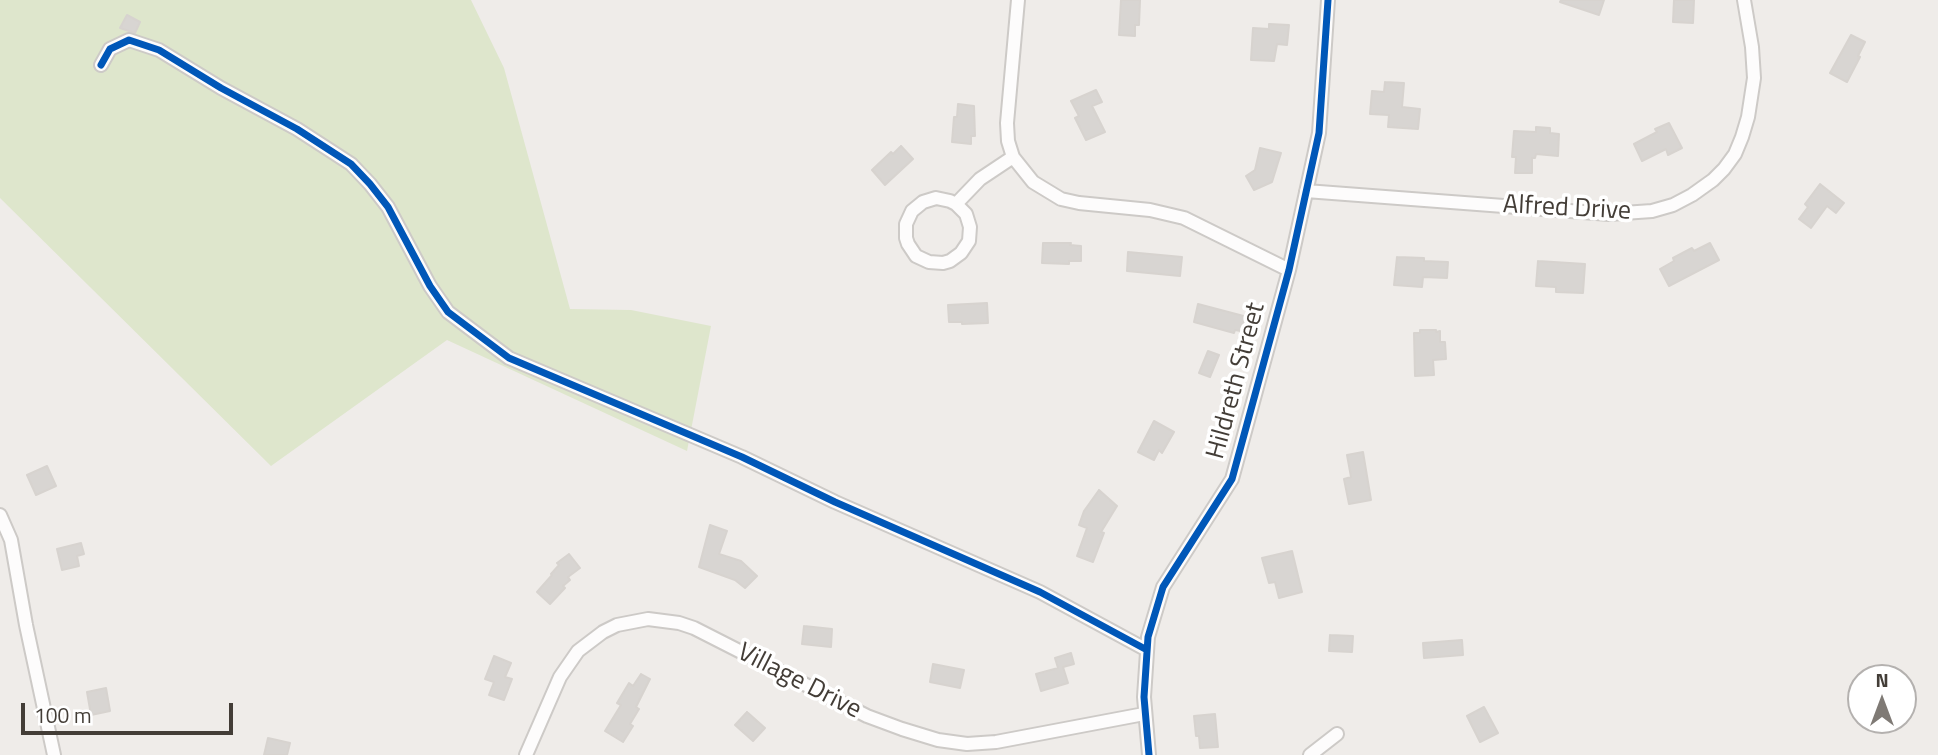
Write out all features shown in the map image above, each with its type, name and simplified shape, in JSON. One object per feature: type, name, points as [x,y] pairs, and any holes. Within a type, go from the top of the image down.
[{"type":"street","points":[[1018,0],[1007,123],[1008,141],[1013,157],[1033,182],[1061,199],[1150,209],[1175,216],[1289,270]]},
{"type":"street","name":"Hildreth Street","points":[[1149,755],[1144,714],[1148,637],[1163,587],[1232,479],[1289,270],[1319,133],[1328,0]]},
{"type":"street","name":"Alfred Drive","points":[[1306,191],[1609,214],[1642,212],[1673,205],[1713,180],[1735,154],[1742,137],[1754,78],[1744,0]]},
{"type":"street","points":[[101,65],[110,49],[130,40],[159,50],[221,88],[297,129],[351,164],[388,207],[429,286],[448,312],[509,358],[742,457],[835,502],[1041,592],[1147,650]]},
{"type":"street","points":[[956,204],[980,179],[1013,157]]},
{"type":"street","points":[[936,198],[956,204],[966,214],[970,228],[969,241],[961,253],[950,261],[936,263],[916,256],[906,238],[906,224],[912,211],[923,202],[936,198]]},
{"type":"street","points":[[0,514],[11,540],[54,755]]},
{"type":"street","name":"Village Drive","points":[[526,755],[561,677],[578,651],[617,625],[648,619],[694,628],[867,716],[938,740],[967,744],[996,742],[1144,714]]},
{"type":"street","points":[[1310,755],[1337,734]]},
{"type":"green space","points":[[0,0],[471,0],[504,68],[570,309],[631,310],[711,326],[687,451],[447,340],[271,466],[0,198]]},
{"type":"building","points":[[1121,0],[1140,0],[1139,25],[1135,25],[1135,36],[1119,35]]},
{"type":"building","points":[[1604,0],[1599,15],[1560,2]]},
{"type":"building","points":[[1674,0],[1694,0],[1693,23],[1673,22]]},
{"type":"building","points":[[127,15],[140,22],[135,33],[120,28]]},
{"type":"building","points":[[1269,24],[1289,25],[1287,45],[1277,44],[1274,61],[1251,60],[1253,28],[1269,29]]},
{"type":"building","points":[[1851,35],[1865,42],[1847,82],[1830,73]]},
{"type":"building","points":[[1385,82],[1404,83],[1402,107],[1420,109],[1418,129],[1388,127],[1389,115],[1370,114],[1372,91],[1384,92]]},
{"type":"building","points":[[1096,90],[1102,102],[1092,106],[1105,132],[1086,140],[1075,118],[1079,116],[1071,101]]},
{"type":"building","points":[[958,104],[974,106],[975,136],[971,136],[971,144],[952,142]]},
{"type":"building","points":[[1669,123],[1682,148],[1668,155],[1666,149],[1642,161],[1634,144]]},
{"type":"building","points":[[1536,127],[1550,128],[1550,133],[1559,134],[1558,156],[1536,154],[1535,158],[1532,158],[1532,173],[1515,173],[1516,157],[1512,157],[1514,131],[1536,132]]},
{"type":"building","points":[[901,146],[913,159],[885,185],[872,170]]},
{"type":"building","points":[[1260,148],[1281,153],[1272,182],[1254,190],[1246,176],[1255,170]]},
{"type":"building","points":[[1820,184],[1844,203],[1836,213],[1827,206],[1811,228],[1799,219],[1808,207],[1805,204]]},
{"type":"building","points":[[1043,243],[1071,243],[1070,245],[1081,246],[1081,261],[1069,261],[1069,264],[1042,263]]},
{"type":"building","points":[[1710,243],[1719,260],[1669,286],[1660,269],[1692,248],[1694,251]]},
{"type":"building","points":[[1128,252],[1182,257],[1180,276],[1127,271]]},
{"type":"building","points":[[1397,257],[1448,262],[1447,278],[1423,277],[1422,287],[1394,285]]},
{"type":"building","points":[[1538,261],[1585,264],[1583,293],[1556,292],[1556,287],[1536,286]]},
{"type":"building","points":[[987,303],[988,323],[949,322],[948,305]]},
{"type":"building","points":[[1198,304],[1255,319],[1252,333],[1235,330],[1234,333],[1194,322]]},
{"type":"building","points":[[1420,330],[1440,331],[1440,342],[1445,342],[1446,359],[1433,360],[1434,375],[1415,376],[1414,333],[1420,333]]},
{"type":"building","points":[[1208,351],[1219,355],[1210,377],[1199,373]]},
{"type":"building","points":[[1154,421],[1174,432],[1162,453],[1159,450],[1154,460],[1138,452]]},
{"type":"building","points":[[1363,452],[1371,500],[1349,504],[1344,479],[1351,477],[1347,455]]},
{"type":"building","points":[[47,466],[56,486],[36,495],[27,475]]},
{"type":"building","points":[[1099,490],[1117,506],[1101,532],[1104,533],[1093,562],[1077,556],[1087,528],[1079,525],[1084,511]]},
{"type":"building","points":[[710,525],[727,531],[719,554],[741,561],[757,576],[745,588],[735,580],[699,567]]},
{"type":"building","points":[[81,543],[84,554],[77,556],[79,566],[62,570],[57,549]]},
{"type":"building","points":[[1292,551],[1302,592],[1279,598],[1275,582],[1269,583],[1262,558]]},
{"type":"building","points":[[569,554],[580,568],[568,577],[570,580],[563,586],[565,588],[550,604],[537,592],[559,565],[557,563]]},
{"type":"building","points":[[804,626],[832,629],[831,647],[802,644]]},
{"type":"building","points":[[1330,635],[1353,636],[1352,652],[1329,651]]},
{"type":"building","points":[[1462,640],[1463,655],[1424,658],[1423,643]]},
{"type":"building","points":[[1071,653],[1074,664],[1063,667],[1068,683],[1041,691],[1036,674],[1058,668],[1055,658]]},
{"type":"building","points":[[494,656],[511,663],[505,677],[512,679],[504,700],[489,695],[494,682],[485,679]]},
{"type":"building","points":[[933,664],[964,670],[960,688],[930,682]]},
{"type":"building","points":[[641,674],[650,679],[636,707],[639,709],[630,724],[633,726],[623,742],[605,731],[621,705],[617,703],[629,683],[633,686]]},
{"type":"building","points":[[106,688],[110,711],[91,715],[87,692]]},
{"type":"building","points":[[1484,707],[1498,733],[1480,742],[1467,716]]},
{"type":"building","points":[[747,712],[765,728],[753,741],[735,725]]},
{"type":"building","points":[[1215,714],[1218,747],[1200,748],[1194,716]]},
{"type":"building","points":[[268,738],[290,743],[287,755],[264,755]]},
{"type":"cycle path","points":[[1149,755],[1144,697],[1148,637],[1163,587],[1232,479],[1289,270],[1319,133],[1328,0]]},
{"type":"cycle path","points":[[101,65],[110,49],[129,40],[159,50],[221,88],[297,129],[351,164],[388,207],[430,286],[448,312],[509,358],[742,457],[835,502],[1040,592],[1147,650]]}]
